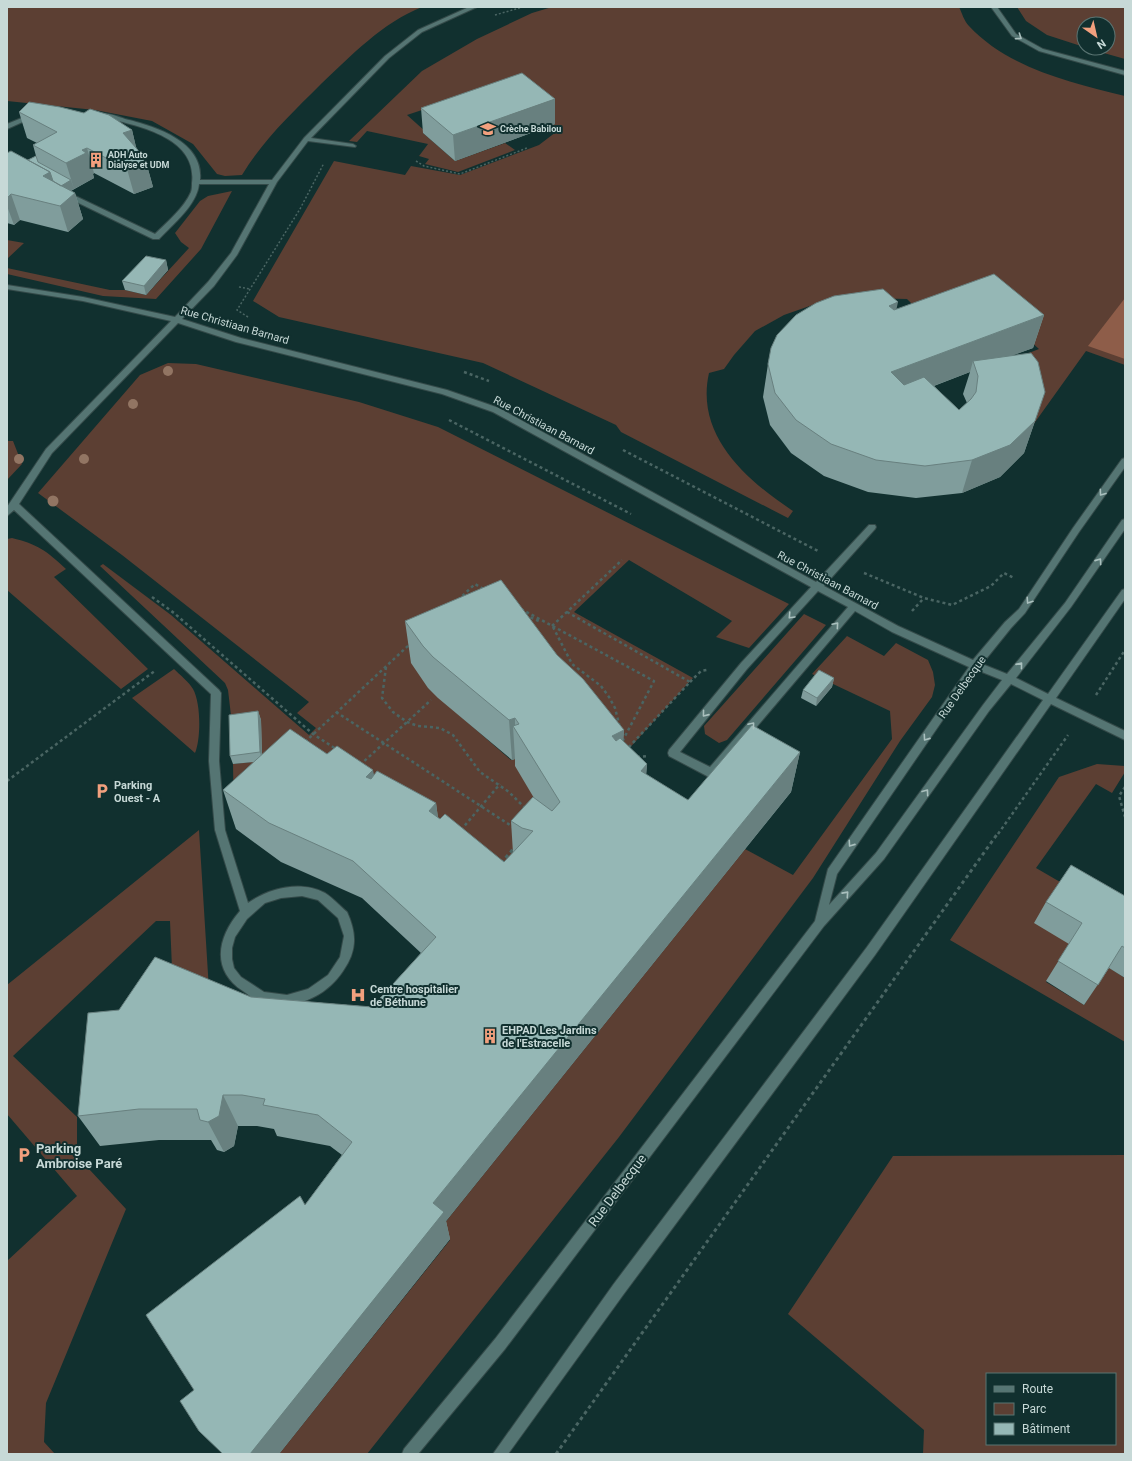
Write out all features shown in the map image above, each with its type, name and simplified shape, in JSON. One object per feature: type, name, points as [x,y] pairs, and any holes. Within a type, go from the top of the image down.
[{"type":"street","points":[[245,911],[220,830],[214,762],[216,694],[84,569],[10,509],[49,451],[175,319],[211,284],[234,253],[274,182],[306,138],[387,57],[420,31],[474,7]]},
{"type":"street","points":[[994,7],[1014,35],[1041,50],[1125,74]]},
{"type":"street","points":[[7,128],[14,123],[39,114]]},
{"type":"street","points":[[66,195],[127,222],[156,237],[178,214],[194,191],[194,163],[188,151],[175,141],[164,134],[131,121],[91,114]]},
{"type":"street","points":[[306,138],[353,146]]},
{"type":"street","points":[[195,182],[274,182]]},
{"type":"street","name":"Rue Christiaan Barnard","points":[[7,287],[83,299],[175,319],[239,340],[444,392],[496,410],[818,588],[896,629],[1009,679],[1125,736]]},
{"type":"street","name":"Rue Delbecque","points":[[820,923],[832,872],[976,665],[1008,625],[1022,611],[1076,530],[1125,461]]},
{"type":"street","name":"Rue Delbecque","points":[[409,1454],[500,1344],[820,923],[880,856],[1009,679],[1068,605],[1125,522]]},
{"type":"street","points":[[854,606],[711,773],[673,753],[744,666],[818,588],[872,527]]},
{"type":"street","points":[[500,1454],[618,1290],[871,951],[1125,592]]},
{"type":"street","points":[[302,891],[321,896],[336,907],[347,921],[350,938],[347,957],[337,974],[323,988],[304,998],[283,1001],[263,999],[246,991],[233,978],[226,962],[227,944],[233,927],[245,911],[262,900],[282,893],[302,891]]},
{"type":"path","points":[[239,340],[254,321],[238,310],[300,209],[334,143]]},
{"type":"path","points":[[416,161],[424,166],[460,174],[527,148]]},
{"type":"path","points":[[457,370],[480,376],[494,383]]},
{"type":"path","points":[[442,418],[633,515]]},
{"type":"path","points":[[621,449],[841,563],[924,598],[952,604],[990,586],[1004,573]]},
{"type":"path","points":[[552,626],[622,560]]},
{"type":"path","points":[[452,605],[475,584],[489,592]]},
{"type":"path","points":[[896,629],[924,598]]},
{"type":"path","points":[[517,607],[654,680],[623,740]]},
{"type":"path","points":[[567,612],[690,682],[628,748]]},
{"type":"path","points":[[520,613],[552,626],[570,661],[581,673],[597,684],[609,697],[617,711],[623,740],[631,752]]},
{"type":"path","points":[[304,743],[413,641]]},
{"type":"path","points":[[402,651],[416,645]]},
{"type":"path","points":[[556,1454],[1082,715],[1125,650]]},
{"type":"path","points":[[386,666],[382,698],[391,711],[407,722],[418,726],[435,726],[449,732],[460,743],[468,758],[480,772],[517,796],[526,810]]},
{"type":"path","points":[[359,766],[431,700]]},
{"type":"path","points":[[336,712],[519,831]]},
{"type":"path","points":[[634,757],[673,753]]},
{"type":"path","points":[[459,833],[500,784]]},
{"type":"path","points":[[1125,787],[1119,796],[1125,817]]},
{"type":"green space","points":[[7,7],[422,7],[407,14],[381,31],[344,62],[278,127],[250,162],[242,175],[225,176],[217,174],[193,144],[152,121],[95,110],[7,101]]},
{"type":"green space","points":[[552,7],[959,7],[967,24],[985,41],[1002,53],[1041,72],[1125,96],[1125,365],[1086,351],[1033,425],[982,371],[1039,349],[985,301],[928,320],[907,299],[865,298],[821,302],[784,315],[755,331],[724,369],[709,373],[707,395],[710,416],[717,436],[728,454],[758,485],[793,511],[788,518],[621,432],[616,425],[483,363],[279,317],[253,301],[334,161],[405,175],[411,166],[460,175],[539,145],[556,132],[550,126],[428,108],[407,115],[426,132],[423,133],[455,161],[505,143],[515,150],[458,172],[425,164],[429,159],[419,156],[428,144],[367,131],[357,142],[349,141],[422,71],[477,39],[532,13]]},
{"type":"green space","points":[[1017,7],[1125,7],[1125,59],[1114,56],[1116,56],[1116,16],[1076,16],[1076,44],[1047,35],[1026,21]]},
{"type":"green space","points":[[232,191],[201,249],[156,299],[103,296],[7,274],[7,268],[110,290],[125,290],[146,295],[189,248],[181,242],[175,233],[200,201],[208,196]]},
{"type":"green space","points":[[7,240],[24,243],[7,259]]},
{"type":"green space","points":[[168,363],[196,364],[359,402],[438,427],[789,604],[749,648],[716,637],[732,621],[629,560],[574,612],[693,678],[616,763],[428,688],[511,760],[516,758],[560,840],[507,899],[295,766],[234,824],[233,764],[262,761],[232,724],[228,690],[225,683],[100,566],[103,564],[171,615],[309,735],[316,728],[297,713],[309,702],[122,555],[38,493],[140,375]]},
{"type":"green space","points":[[7,441],[13,441],[22,464],[7,480]]},
{"type":"green space","points":[[12,538],[41,549],[53,557],[66,569],[54,577],[148,669],[121,689],[7,590],[7,539]]},
{"type":"green space","points":[[804,614],[826,625],[727,740],[719,743],[705,734],[704,726]]},
{"type":"green space","points":[[847,636],[884,656],[896,643],[928,660],[933,672],[935,685],[932,697],[900,741],[813,878],[619,1137],[367,1454],[279,1454],[450,1240],[439,1230],[745,849],[793,875],[892,739],[890,711],[812,674]]},
{"type":"green space","points":[[174,669],[193,689],[198,703],[199,730],[195,753],[132,698]]},
{"type":"green space","points":[[1097,764],[1125,766],[1125,772],[1112,793],[1096,784],[1036,868],[1074,890],[1069,945],[1046,982],[1084,1005],[1108,967],[1125,978],[1125,1042],[950,940],[1059,777]]},
{"type":"green space","points":[[199,830],[209,990],[173,992],[170,921],[156,921],[13,1056],[77,1117],[77,1156],[126,1209],[46,1403],[44,1442],[55,1454],[7,1454],[7,1261],[77,1196],[7,1114],[7,985]]},
{"type":"green space","points":[[1125,1155],[1125,1454],[923,1454],[924,1430],[788,1314],[893,1156]]},
{"type":"shaded area","points":[[1125,298],[1125,359],[1088,346]]},
{"type":"building","points":[[522,73],[555,99],[453,135],[421,108]]},
{"type":"building","points":[[29,102],[84,113],[90,109],[109,115],[132,130],[123,133],[146,162],[127,169],[87,148],[82,150],[86,153],[66,163],[33,145],[57,132],[19,112]]},
{"type":"building","points":[[11,151],[50,172],[43,176],[75,193],[60,206],[11,194],[7,198],[7,153]]},
{"type":"building","points":[[36,156],[38,162],[71,180],[61,186],[53,181],[50,172],[28,160]]},
{"type":"building","points":[[146,256],[166,260],[144,286],[122,281]]},
{"type":"building","points":[[994,274],[1044,315],[891,372],[904,385],[924,377],[959,410],[976,392],[978,376],[973,361],[1031,353],[1038,362],[1045,392],[1035,421],[1010,445],[972,460],[925,466],[876,460],[831,444],[796,420],[775,393],[768,364],[771,348],[777,335],[796,315],[816,303],[834,296],[883,289],[898,302],[889,306],[894,310]]},
{"type":"building","name":"EHPAD Les Jardins de l'Estracelle","points":[[501,580],[557,655],[583,679],[624,730],[612,736],[616,741],[620,738],[647,764],[641,771],[688,800],[752,725],[800,752],[433,1203],[444,1212],[250,1454],[223,1454],[199,1431],[180,1401],[194,1390],[146,1315],[300,1196],[305,1205],[352,1142],[318,1115],[263,1105],[265,1099],[242,1095],[223,1095],[219,1116],[208,1122],[200,1120],[197,1109],[139,1109],[78,1116],[88,1013],[119,1010],[155,957],[251,997],[372,1007],[436,937],[353,861],[269,823],[223,790],[290,729],[327,754],[337,746],[373,770],[366,777],[371,779],[377,771],[436,803],[429,811],[440,819],[445,814],[504,862],[533,831],[522,828],[511,821],[533,797],[552,811],[560,802],[513,726],[519,724],[515,718],[509,720],[433,657],[405,621]]},
{"type":"building","points":[[819,670],[834,678],[817,698],[803,690]]},
{"type":"building","points":[[258,711],[260,752],[230,756],[229,715]]},
{"type":"building","points":[[1071,865],[1125,896],[1125,948],[1122,946],[1098,985],[1058,961],[1082,923],[1046,902]]},
{"type":"place","name":"Crèche Babilou","points":[[488,129]]},
{"type":"place","name":"ADH Auto Dialyse et UDM","points":[[96,160]]},
{"type":"place","name":"Parking Ouest - A","points":[[102,791]]},
{"type":"place","name":"Centre hospitalier de Béthune","points":[[358,995]]},
{"type":"place","name":"EHPAD Les Jardins de l'Estracelle","points":[[490,1036]]},
{"type":"place","name":"Parking Ambroise Paré","points":[[24,1155]]}]
